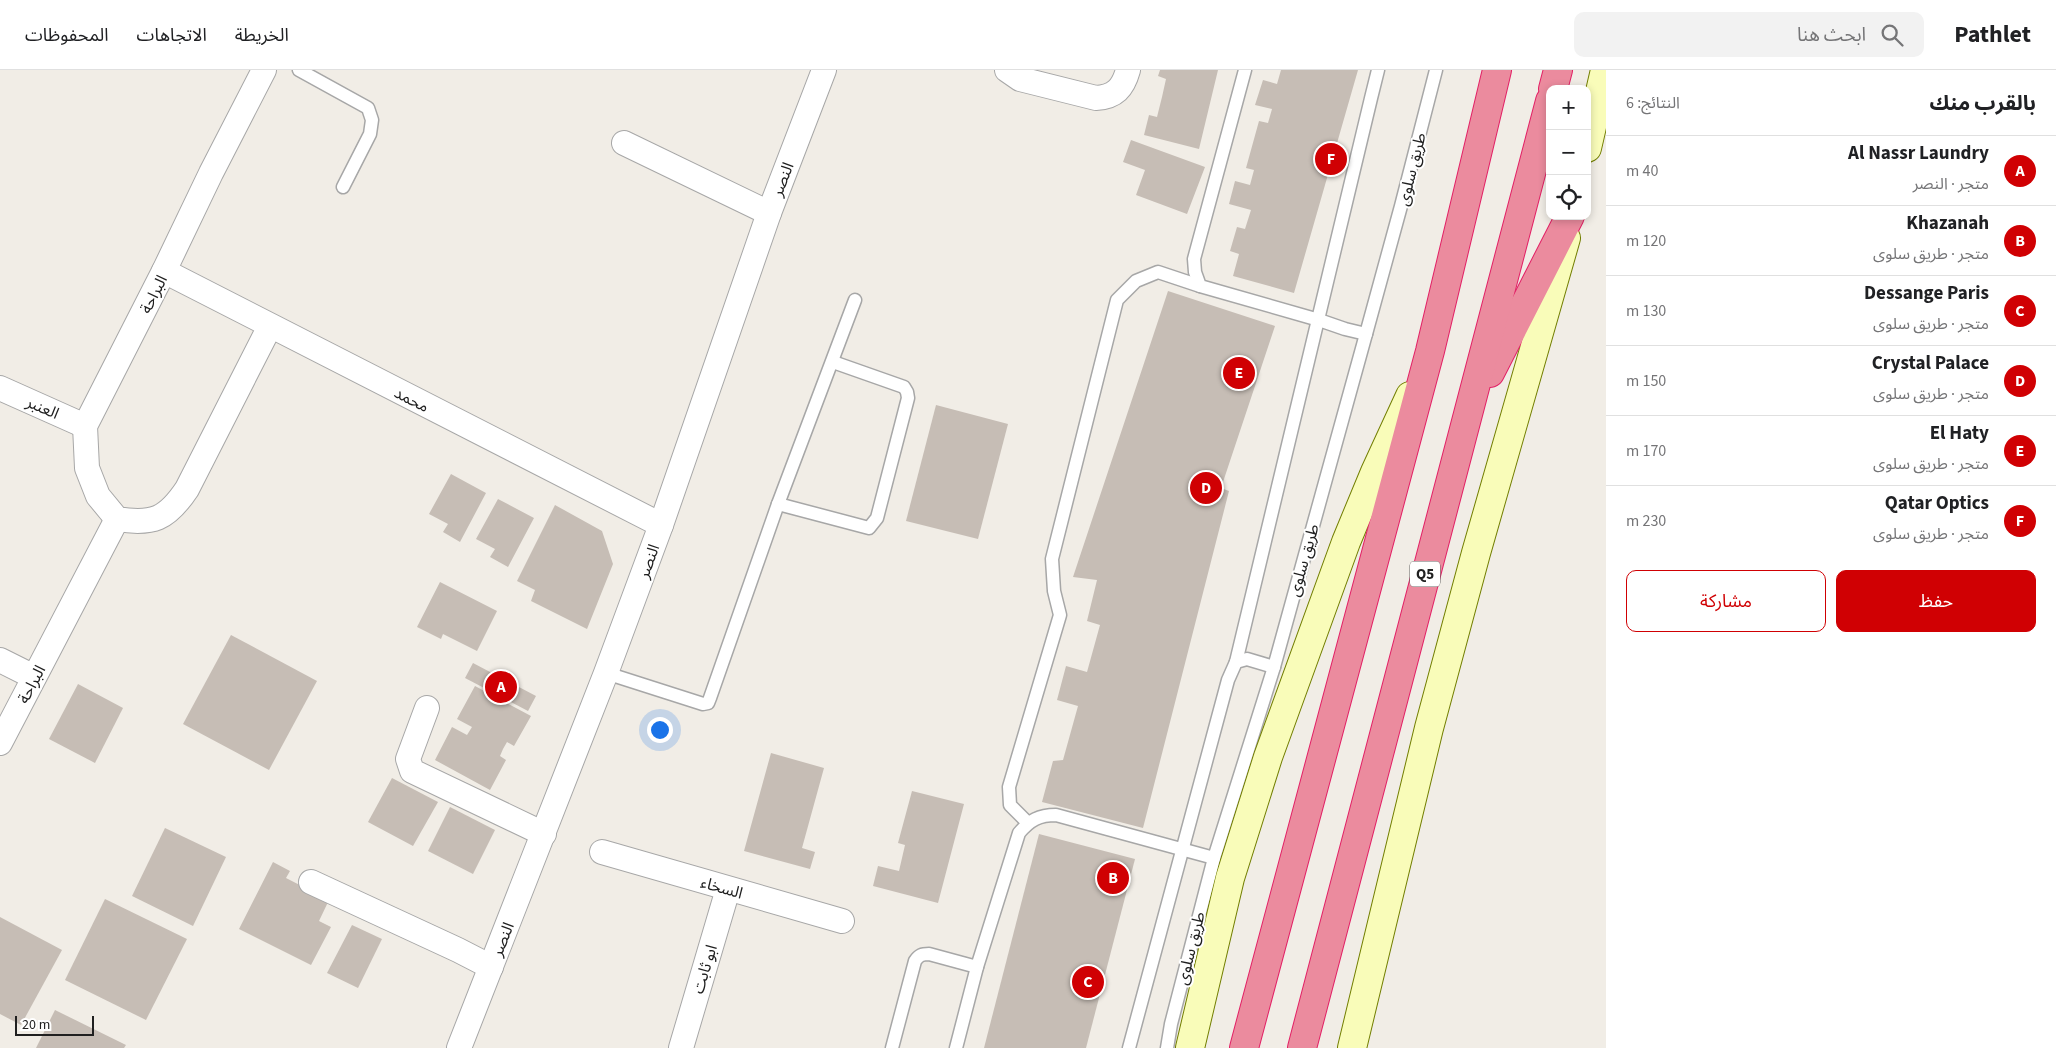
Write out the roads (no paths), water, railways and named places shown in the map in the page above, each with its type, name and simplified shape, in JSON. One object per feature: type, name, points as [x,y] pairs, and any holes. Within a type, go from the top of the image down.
[{"type":"highway","name":"طريق سلوى","points":[[1244,1048],[1430,351],[1497,70]]},
{"type":"highway","points":[[1554,85],[1558,70]]},
{"type":"highway","name":"Q5","points":[[1302,1048],[1546,116]]},
{"type":"highway","points":[[1466,418],[1569,220]]},
{"type":"main road","points":[[1591,131],[1605,70]]},
{"type":"main road","points":[[1352,1048],[1429,728],[1478,544],[1570,220]]},
{"type":"main road","name":"طريق سلوى","points":[[1190,1048],[1230,878],[1268,757],[1350,534],[1375,472],[1430,351]]},
{"type":"street","name":"البراحة","points":[[0,743],[117,519],[98,496],[87,468],[85,426],[264,70]]},
{"type":"street","name":"النصر","points":[[459,1048],[544,834],[661,526],[769,213],[824,70]]},
{"type":"street","points":[[1007,70],[1020,79],[1096,98],[1106,98],[1115,94],[1122,87],[1128,70]]},
{"type":"street","points":[[624,143],[769,213]]},
{"type":"street","name":"محمد","points":[[164,272],[661,526]]},
{"type":"street","points":[[117,519],[137,523],[158,518],[176,506],[188,489],[270,326]]},
{"type":"street","name":"العنبر","points":[[0,388],[85,426]]},
{"type":"street","points":[[0,660],[34,677]]},
{"type":"street","points":[[427,708],[408,759],[412,771],[544,834]]},
{"type":"street","name":"السخاء","points":[[602,852],[842,921]]},
{"type":"street","points":[[311,882],[491,967]]},
{"type":"street","name":"ابو ثابت","points":[[681,1048],[728,889]]},
{"type":"lane","points":[[299,70],[368,108],[372,120],[370,134],[343,187]]},
{"type":"lane","points":[[1200,286],[1195,272],[1194,259],[1245,70]]},
{"type":"lane","points":[[1129,1048],[1228,680],[1236,662],[1378,70]]},
{"type":"lane","name":"طريق سلوى","points":[[1167,1048],[1171,1024],[1214,858],[1274,667],[1402,206],[1436,70]]},
{"type":"lane","points":[[1028,823],[1010,805],[1009,787],[1060,615],[1054,591],[1052,559],[1117,300],[1136,281],[1158,272],[1366,334]]},
{"type":"lane","points":[[606,673],[704,704],[708,703],[778,504],[855,300]]},
{"type":"lane","points":[[778,504],[869,528],[877,518],[908,398],[907,392],[904,387],[833,362]]},
{"type":"lane","points":[[1236,662],[1247,660],[1274,667]]},
{"type":"lane","points":[[956,1048],[978,967],[1019,833],[1028,823],[1042,815],[1056,815],[1214,858]]},
{"type":"lane","points":[[892,1048],[915,961],[918,956],[929,954],[978,967]]},
{"type":"place","name":"Qatar Optics","points":[[1331,159]]},
{"type":"place","name":"El Haty","points":[[1239,373]]},
{"type":"place","name":"Crystal Palace","points":[[1206,488]]},
{"type":"place","name":"Al Nassr Laundry","points":[[501,687]]},
{"type":"place","name":"Khazanah","points":[[1113,878]]},
{"type":"place","name":"Dessange Paris","points":[[1088,982]]}]
